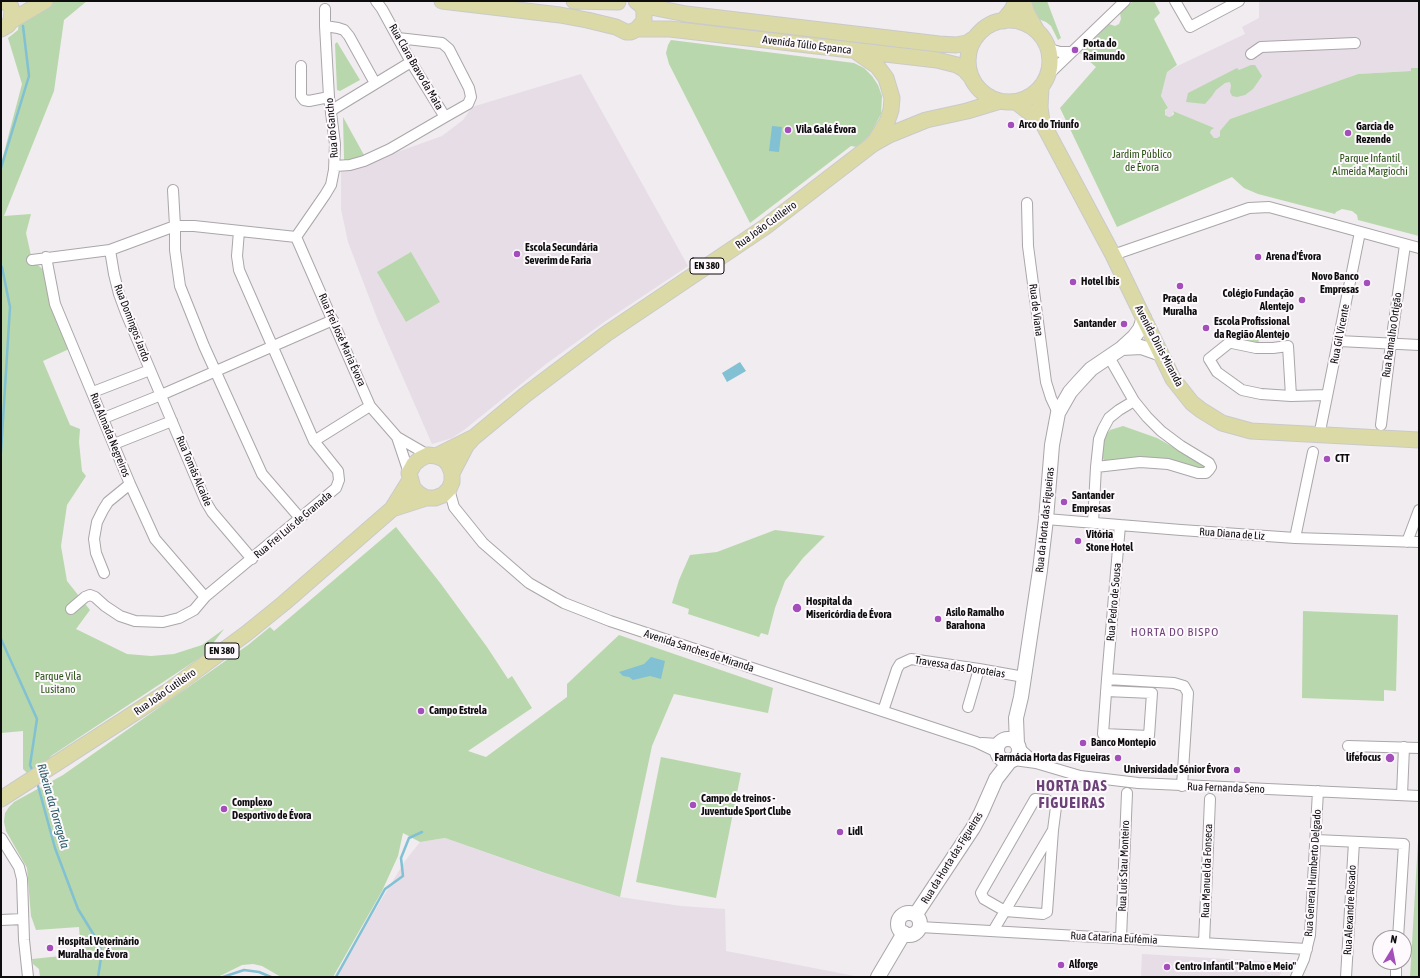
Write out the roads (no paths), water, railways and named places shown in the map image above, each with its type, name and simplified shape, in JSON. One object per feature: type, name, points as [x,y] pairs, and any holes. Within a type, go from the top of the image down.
[{"type":"main road","points":[[5,1],[11,7],[12,11],[6,25]]},
{"type":"main road","points":[[6,25],[45,1]]},
{"type":"main road","name":"Avenida Túlio Espanca","points":[[442,1],[560,15],[616,27],[626,32],[631,32],[641,26],[645,16],[644,10],[639,3]]},
{"type":"main road","points":[[574,1],[619,2]]},
{"type":"main road","points":[[1003,21],[1012,10],[1016,1]]},
{"type":"main road","points":[[1023,1],[1026,11],[1037,31]]},
{"type":"main road","points":[[616,27],[613,23],[612,12],[614,6],[619,2]]},
{"type":"main road","name":"Avenida Túlio Espanca","points":[[639,3],[686,14],[932,44],[956,45],[967,43],[976,37]]},
{"type":"main road","points":[[1003,21],[1015,21],[1027,24],[1037,31],[1044,38],[1047,46],[1050,56],[1050,66],[1044,82],[1034,94],[1016,102],[1000,101],[981,92],[973,80],[968,67],[968,56],[976,37],[984,29],[1003,21]]},
{"type":"main road","name":"Avenida Túlio Espanca","points":[[637,29],[670,29],[937,60],[957,65],[964,69],[973,80]]},
{"type":"main road","points":[[854,51],[877,66],[886,78],[891,93],[889,116],[882,132],[873,144]]},
{"type":"main road","name":"Rua João Cutileiro","points":[[952,114],[970,98],[973,80]]},
{"type":"main road","name":"Avenida Dinis Miranda","points":[[1044,82],[1040,107],[1042,122],[1113,255],[1173,379],[1192,402],[1201,410],[1222,423],[1251,431],[1319,436],[1419,440]]},
{"type":"main road","name":"Rua João Cutileiro","points":[[392,509],[443,495],[449,489],[452,482],[452,473],[461,455],[473,438],[519,399],[599,339],[765,227],[873,144],[906,127],[926,120],[1000,101]]},
{"type":"main road","name":"Avenida Dinis Miranda","points":[[1016,102],[1042,122]]},
{"type":"main road","name":"Rua João Cutileiro","points":[[1,799],[167,692],[235,642],[284,603],[392,509],[414,464],[420,459],[432,456],[473,438]]},
{"type":"main road","points":[[432,456],[444,459],[449,465],[452,473]]},
{"type":"main road","points":[[409,476],[413,488],[419,494],[431,498]]},
{"type":"street","points":[[1044,82],[1072,52],[1126,1]]},
{"type":"street","points":[[1175,1],[1190,27],[1239,1]]},
{"type":"street","name":"Rua Clara Bravo da Mata","points":[[335,166],[350,165],[364,161],[390,150],[445,117],[411,62],[381,4]]},
{"type":"street","name":"Rua do Gancho","points":[[296,237],[331,185],[335,166],[335,144],[332,110],[329,97],[325,9]]},
{"type":"street","points":[[325,26],[344,30],[349,36],[375,84]]},
{"type":"street","points":[[398,38],[442,43],[449,49],[469,88],[471,96],[468,104],[445,117]]},
{"type":"street","points":[[1251,54],[1261,47],[1355,43]]},
{"type":"street","points":[[1047,46],[1060,52],[1072,52]]},
{"type":"street","points":[[332,110],[411,62]]},
{"type":"street","points":[[301,66],[301,96],[304,100],[309,101],[329,97]]},
{"type":"street","points":[[172,190],[175,250],[180,286],[204,346],[262,474],[300,518]]},
{"type":"street","name":"Rua de Viana","points":[[1027,203],[1028,250],[1046,382],[1050,398],[1058,413]]},
{"type":"street","points":[[1113,255],[1249,208],[1269,207],[1419,248]]},
{"type":"street","points":[[32,260],[110,250],[175,226],[194,226],[296,237]]},
{"type":"street","name":"Rua Frei Luís de Granada","points":[[71,609],[85,597],[90,595],[95,597],[120,616],[135,621],[163,622],[179,618],[194,610],[205,597],[336,488],[339,480],[338,471],[314,441],[239,270],[237,256],[240,231]]},
{"type":"street","name":"Rua Gil Vicente","points":[[1319,436],[1360,232]]},
{"type":"street","name":"Rua Frei José Maria Évora","points":[[296,237],[370,406],[397,438],[432,456]]},
{"type":"street","name":"Rua Ramalho Ortigão","points":[[1381,425],[1405,245]]},
{"type":"street","name":"Rua Domingos Jardo","points":[[110,250],[119,294],[161,395]]},
{"type":"street","name":"Rua Almada Negreiros","points":[[46,257],[55,304],[104,418],[130,484],[156,539],[205,597]]},
{"type":"street","name":"Rua da Horta das Figueiras","points":[[904,933],[898,926],[900,917],[908,912],[918,921],[981,813],[1007,750],[1016,718],[1024,677],[1046,519],[1052,445],[1058,413],[1070,392],[1078,382],[1091,369],[1122,348],[1134,337],[1140,329],[1144,318]]},
{"type":"street","points":[[104,418],[161,395],[333,320]]},
{"type":"street","name":"Rua da Horta das Figueiras","points":[[1122,348],[1142,342],[1151,333]]},
{"type":"street","points":[[1339,341],[1419,345]]},
{"type":"street","points":[[1292,396],[1288,346],[1256,348],[1229,343],[1210,359],[1217,372],[1242,390],[1261,394],[1292,396],[1327,395]]},
{"type":"street","points":[[1122,348],[1141,347],[1161,354]]},
{"type":"street","points":[[1096,467],[1140,462],[1168,464],[1198,473],[1206,473],[1211,467],[1209,463],[1187,450],[1161,431],[1147,417],[1134,401],[1109,357]]},
{"type":"street","points":[[93,392],[150,370]]},
{"type":"street","name":"Rua Tomás Alcaide","points":[[161,395],[208,507],[252,559]]},
{"type":"street","points":[[1093,523],[1099,439],[1109,418],[1134,401]]},
{"type":"street","points":[[314,441],[370,406]]},
{"type":"street","points":[[114,444],[172,421]]},
{"type":"street","name":"Rua Frei José Maria Évora","points":[[397,438],[409,476]]},
{"type":"street","points":[[1295,538],[1314,452]]},
{"type":"street","points":[[104,573],[96,553],[94,539],[97,522],[108,502],[130,484]]},
{"type":"street","name":"Avenida Sanches de Miranda","points":[[449,489],[454,507],[483,543],[529,583],[564,603],[610,621],[976,742],[1007,750]]},
{"type":"street","name":"Avenida Sanches de Miranda","points":[[431,498],[454,507]]},
{"type":"street","points":[[1407,542],[1419,510]]},
{"type":"street","name":"Rua Diana de Liz","points":[[1046,519],[1295,538],[1419,542]]},
{"type":"street","name":"Rua Pedro de Sousa","points":[[1106,692],[1152,693],[1149,736],[1104,734],[1106,692],[1120,525]]},
{"type":"street","name":"Travessa das Doroteias","points":[[883,711],[900,664],[911,659],[1024,677]]},
{"type":"street","points":[[968,707],[979,669]]},
{"type":"street","points":[[1107,679],[1174,683],[1184,686],[1188,693],[1182,786]]},
{"type":"street","points":[[1348,746],[1419,748]]},
{"type":"street","points":[[1402,795],[1404,747]]},
{"type":"street","name":"Rua Fernanda Seno","points":[[1007,750],[1036,763],[1066,772],[1094,778],[1138,783],[1419,796]]},
{"type":"street","name":"Rua General Humberto Delgado","points":[[1296,977],[1307,949],[1311,922],[1318,791]]},
{"type":"street","name":"Rua Luís Stau Monteiro","points":[[1121,938],[1127,793]]},
{"type":"street","points":[[1035,799],[1047,800],[1056,807],[1047,912],[1043,914],[1005,911],[984,899],[981,893],[1035,799]]},
{"type":"street","name":"Rua Manuel da Fonseca","points":[[1204,943],[1210,799]]},
{"type":"street","points":[[993,931],[1053,830]]},
{"type":"street","points":[[1,838],[19,867],[22,879],[23,919],[28,977]]},
{"type":"street","points":[[1316,840],[1404,844],[1399,930]]},
{"type":"street","name":"Rua Alexandre Rosado","points":[[1346,977],[1354,842]]},
{"type":"street","points":[[1,920],[23,919]]},
{"type":"street","points":[[878,977],[904,933],[911,935],[915,933],[918,921]]},
{"type":"street","name":"Rua Catarina Eufémia","points":[[918,921],[993,931],[1307,949]]},
{"type":"water","points":[[772,126],[782,127],[779,152],[769,151]]},
{"type":"water","points":[[740,362],[746,371],[727,382],[722,373]]},
{"type":"water","points":[[651,657],[665,661],[661,679],[650,676],[633,680],[629,677],[623,676],[619,672],[644,664]]},
{"type":"waterway","name":"Ribeira da Torregela","points":[[1,168],[29,76],[23,26]]},
{"type":"waterway","name":"Ribeira da Torregela","points":[[1,452],[10,307],[2,267]]},
{"type":"waterway","name":"Ribeira da Torregela","points":[[1,639],[37,719],[30,765],[33,772]]},
{"type":"waterway","name":"Ribeira da Torregela","points":[[37,782],[55,848],[78,909],[100,945],[101,958],[98,977]]},
{"type":"waterway","points":[[336,977],[385,889],[403,876],[401,858],[409,838],[422,832]]},
{"type":"waterway","points":[[223,977],[244,970],[259,972],[271,977]]},
{"type":"place","name":"Porta do Raimundo","points":[[1075,50]]},
{"type":"place","name":"Arco do Triunfo","points":[[1011,125]]},
{"type":"place","name":"Vila Galé Évora","points":[[788,130]]},
{"type":"place","name":"Garcia de Rezende","points":[[1348,133]]},
{"type":"place","name":"Escola Secundária Severim de Faria","points":[[517,254]]},
{"type":"place","name":"Arena d'Évora","points":[[1258,257]]},
{"type":"place","name":"Hotel Ibis","points":[[1073,282]]},
{"type":"place","name":"Novo Banco Empresas","points":[[1367,283]]},
{"type":"place","name":"Praça da Muralha","points":[[1180,286]]},
{"type":"place","name":"Colégio Fundação Alentejo","points":[[1302,300]]},
{"type":"place","name":"Santander","points":[[1124,324]]},
{"type":"place","name":"Escola Profissional da Região Alentejo","points":[[1206,328]]},
{"type":"place","name":"CTT","points":[[1327,459]]},
{"type":"place","name":"Santander Empresas","points":[[1064,502]]},
{"type":"place","name":"Vitória Stone Hotel","points":[[1078,541]]},
{"type":"place","name":"Hospital da Misericórdia de Évora","points":[[797,608]]},
{"type":"place","name":"Asilo Ramalho Barahona","points":[[938,619]]},
{"type":"place","name":"Campo Estrela","points":[[421,711]]},
{"type":"place","name":"Banco Montepio","points":[[1083,743]]},
{"type":"place","name":"Farmácia Horta das Figueiras","points":[[1118,758]]},
{"type":"place","name":"lifefocus","points":[[1390,758]]},
{"type":"place","name":"Universidade Sénior Évora","points":[[1237,770]]},
{"type":"place","name":"Campo de treinos - Juventude Sport Clube","points":[[693,805]]},
{"type":"place","name":"Complexo Desportivo de Évora","points":[[224,809]]},
{"type":"place","name":"Lidl","points":[[840,832]]},
{"type":"place","name":"Hospital Veterinário Muralha de Évora","points":[[50,948]]},
{"type":"place","name":"Alforge","points":[[1061,965]]},
{"type":"place","name":"Centro Infantil \"Palmo e Meio\"","points":[[1167,967]]},
{"type":"district","name":"HORTA DO BISPO","points":[[1175,632]]},
{"type":"district","name":"HORTA DAS FIGUEIRAS","points":[[1072,794]]},
{"type":"park label","name":"Jardim Público de Évora","points":[[1142,161]]},
{"type":"park label","name":"Parque Infantil Almeida Margiochi","points":[[1370,165]]},
{"type":"park label","name":"Parque Vila Lusitano","points":[[58,683]]}]
